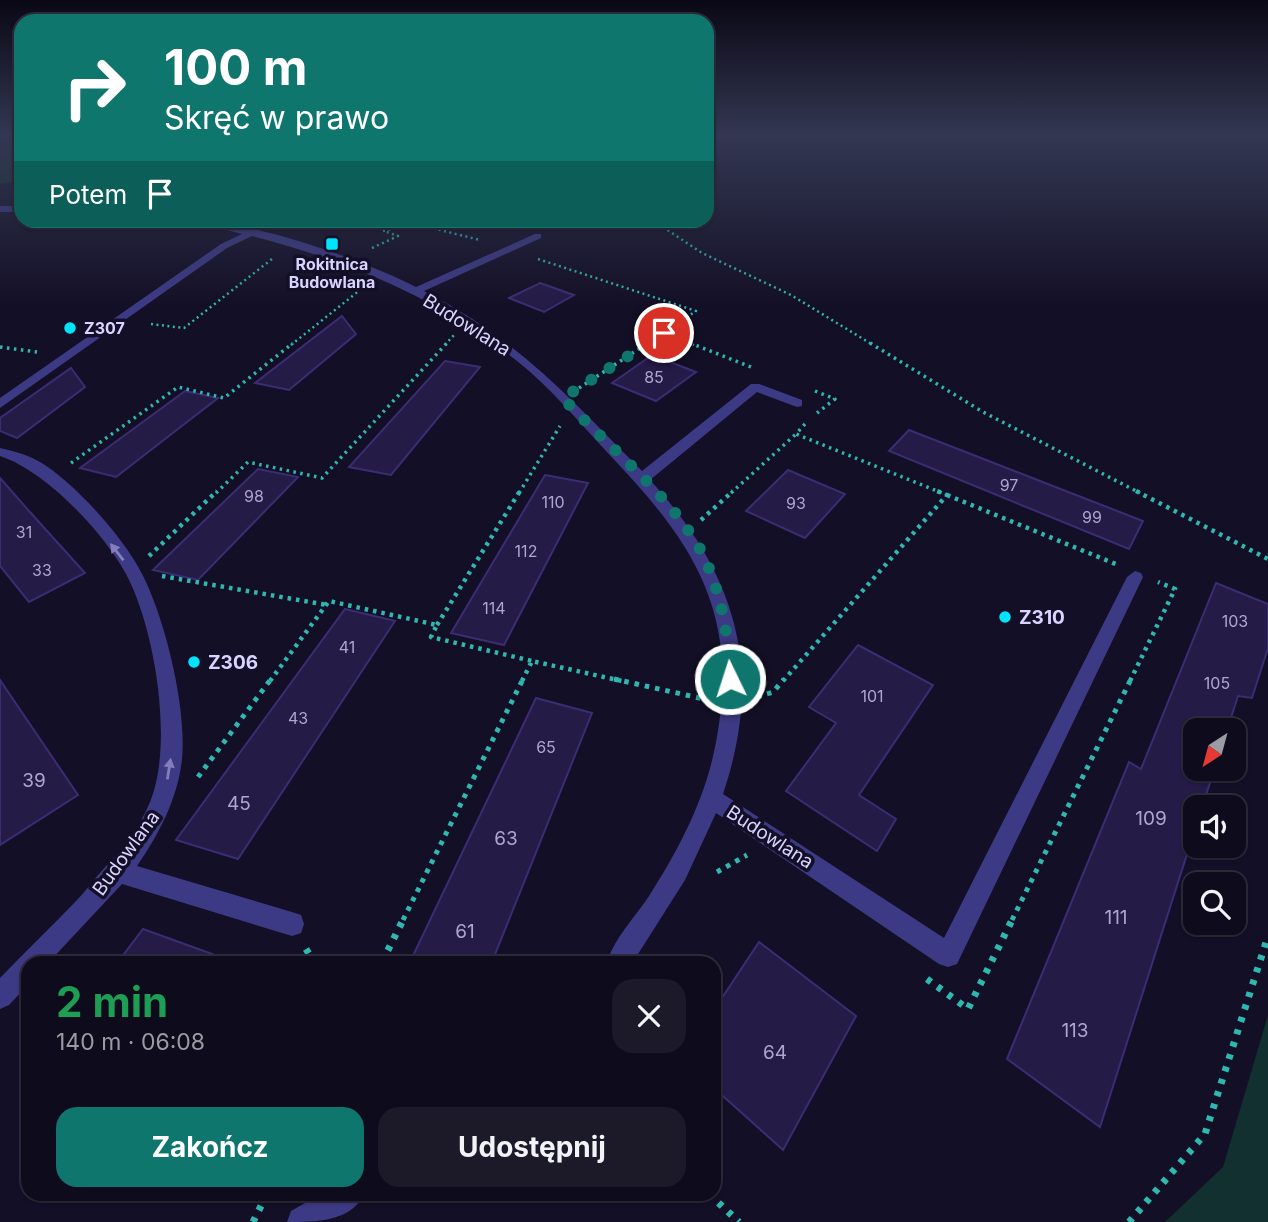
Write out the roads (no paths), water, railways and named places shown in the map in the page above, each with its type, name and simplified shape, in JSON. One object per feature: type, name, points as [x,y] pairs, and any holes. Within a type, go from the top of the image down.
[{"type":"street","name":"Budowlana","points":[[229,228],[345,262],[414,292],[467,321],[521,358],[567,403],[684,525],[704,557],[720,602],[729,653],[731,705],[713,799],[948,955],[1136,574]]},
{"type":"street","points":[[0,404],[224,246],[251,233]]},
{"type":"street","points":[[414,292],[538,236]]},
{"type":"street","points":[[642,479],[755,387],[797,403]]},
{"type":"street","name":"Budowlana","points":[[0,452],[22,459],[50,477],[133,571],[149,615],[173,735],[170,772],[161,804],[139,841],[92,901],[38,956]]},
{"type":"street","points":[[623,956],[685,858],[713,799]]},
{"type":"street","points":[[116,871],[292,924]]},
{"type":"street","points":[[0,996],[21,974]]},
{"type":"street","points":[[302,1222],[337,1201]]},
{"type":"place","name":"Rokitnica Budowlana","points":[[332,244]]},
{"type":"place","name":"Z307","points":[[70,328]]},
{"type":"place","name":"Z310","points":[[1005,617]]},
{"type":"place","name":"Z306","points":[[194,662]]}]
